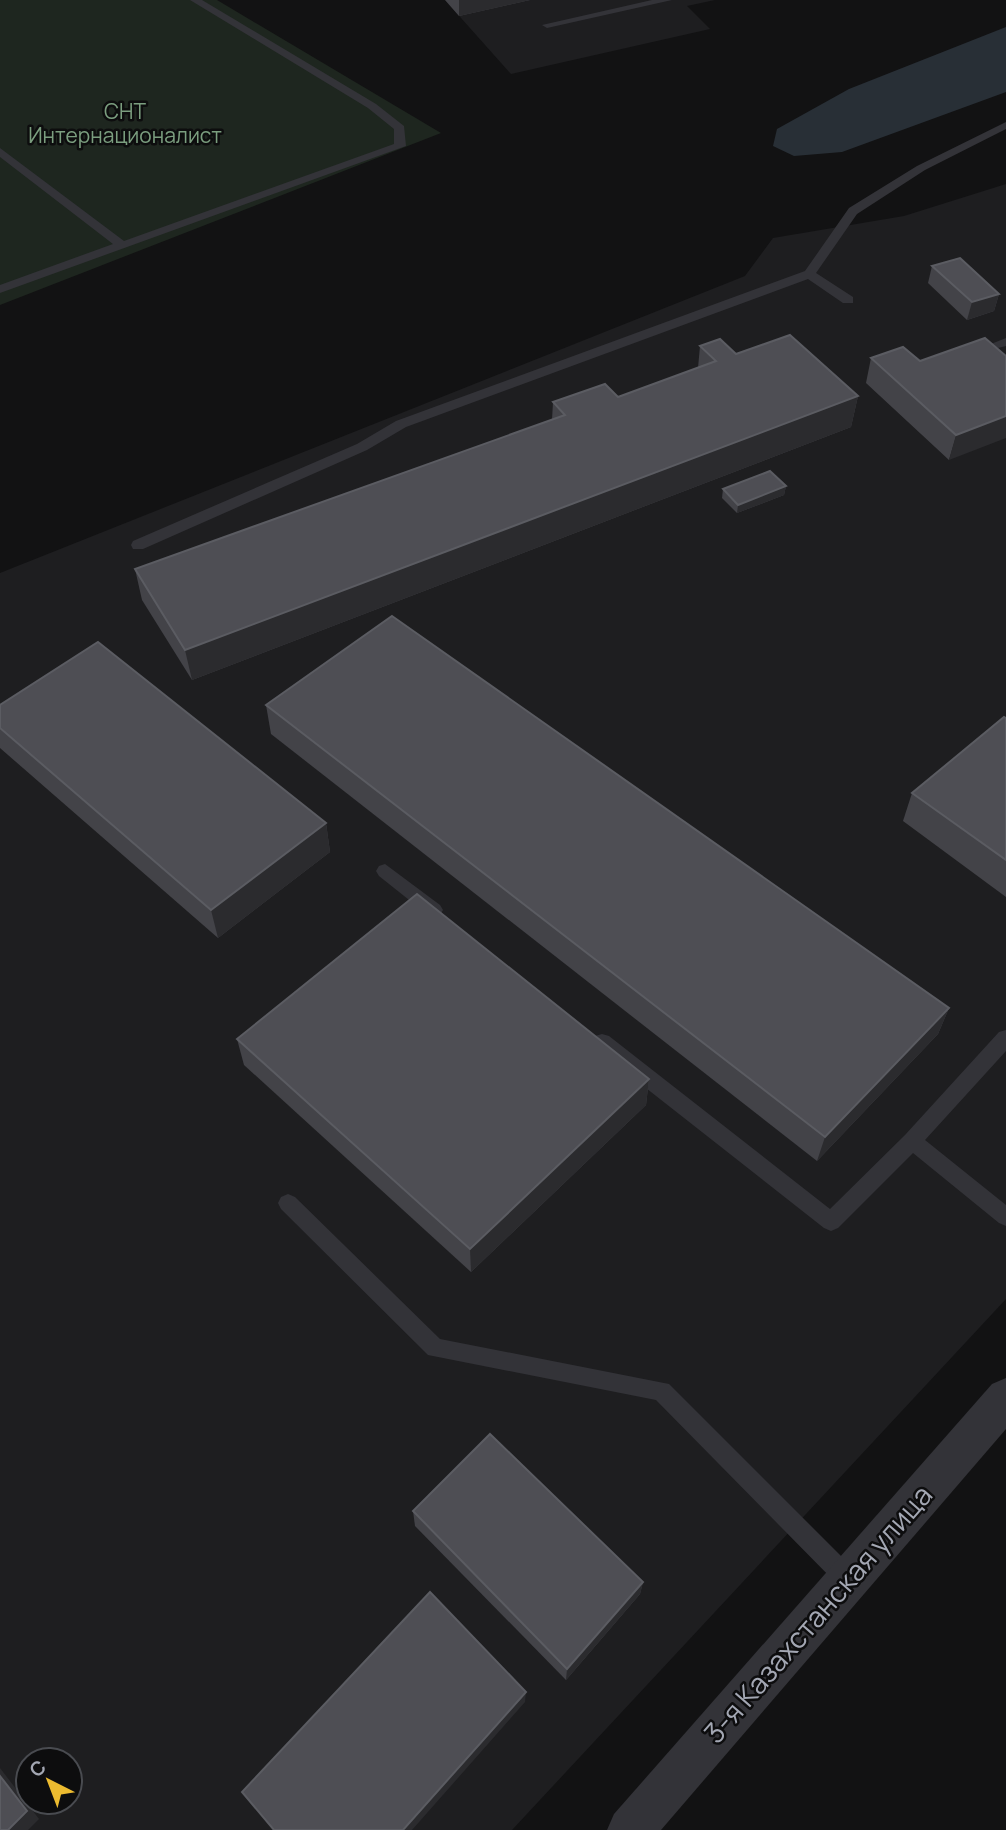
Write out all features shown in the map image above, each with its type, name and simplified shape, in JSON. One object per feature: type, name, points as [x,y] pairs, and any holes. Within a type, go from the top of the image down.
[{"type":"street","name":"3-я Казахстанская улица","points":[[630,1830],[1006,1398]]},
{"type":"lane","points":[[0,289],[400,146],[400,128],[372,106],[195,0]]},
{"type":"lane","points":[[547,25],[667,0]]},
{"type":"lane","points":[[138,545],[362,447],[401,424],[809,274],[853,211],[921,168],[1006,125]]},
{"type":"lane","points":[[0,150],[122,245]]},
{"type":"lane","points":[[809,274],[848,300]]},
{"type":"lane","points":[[384,871],[450,922]]},
{"type":"lane","points":[[592,1033],[831,1222],[912,1141],[1006,1038]]},
{"type":"lane","points":[[912,1141],[1006,1217]]},
{"type":"lane","points":[[288,1203],[435,1348],[662,1391],[848,1579]]},
{"type":"shaded area","points":[[445,0],[715,0],[687,6],[710,29],[511,74]]},
{"type":"shaded area","points":[[1006,27],[1006,92],[842,152],[794,156],[773,146],[777,129],[849,89]]},
{"type":"shaded area","points":[[1006,184],[1006,1299],[512,1830],[0,1830],[0,573],[745,276],[773,238],[904,216]]},
{"type":"green space","name":"СНТ Интернационалист","points":[[0,0],[217,0],[441,133],[0,305]]},
{"type":"building","points":[[960,258],[999,294],[972,302],[932,266]]},
{"type":"building","points":[[790,335],[858,396],[185,650],[135,569],[565,415],[553,402],[605,384],[618,397],[716,361],[700,346],[720,339],[736,354]]},
{"type":"building","points":[[985,338],[1006,356],[1006,416],[956,435],[871,358],[903,347],[920,361]]},
{"type":"building","points":[[770,471],[786,486],[738,505],[723,489]]},
{"type":"building","points":[[392,616],[949,1008],[825,1137],[266,705]]},
{"type":"building","points":[[98,642],[326,823],[211,910],[0,728],[0,705]]},
{"type":"building","points":[[1006,718],[1006,860],[912,793]]},
{"type":"building","points":[[417,894],[649,1079],[470,1249],[237,1039]]},
{"type":"building","points":[[490,1434],[643,1582],[567,1669],[413,1511]]},
{"type":"building","points":[[430,1592],[526,1692],[403,1830],[274,1830],[242,1792]]},
{"type":"building","points":[[0,1776],[14,1794],[14,1816],[22,1816],[8,1830],[0,1830]]}]
